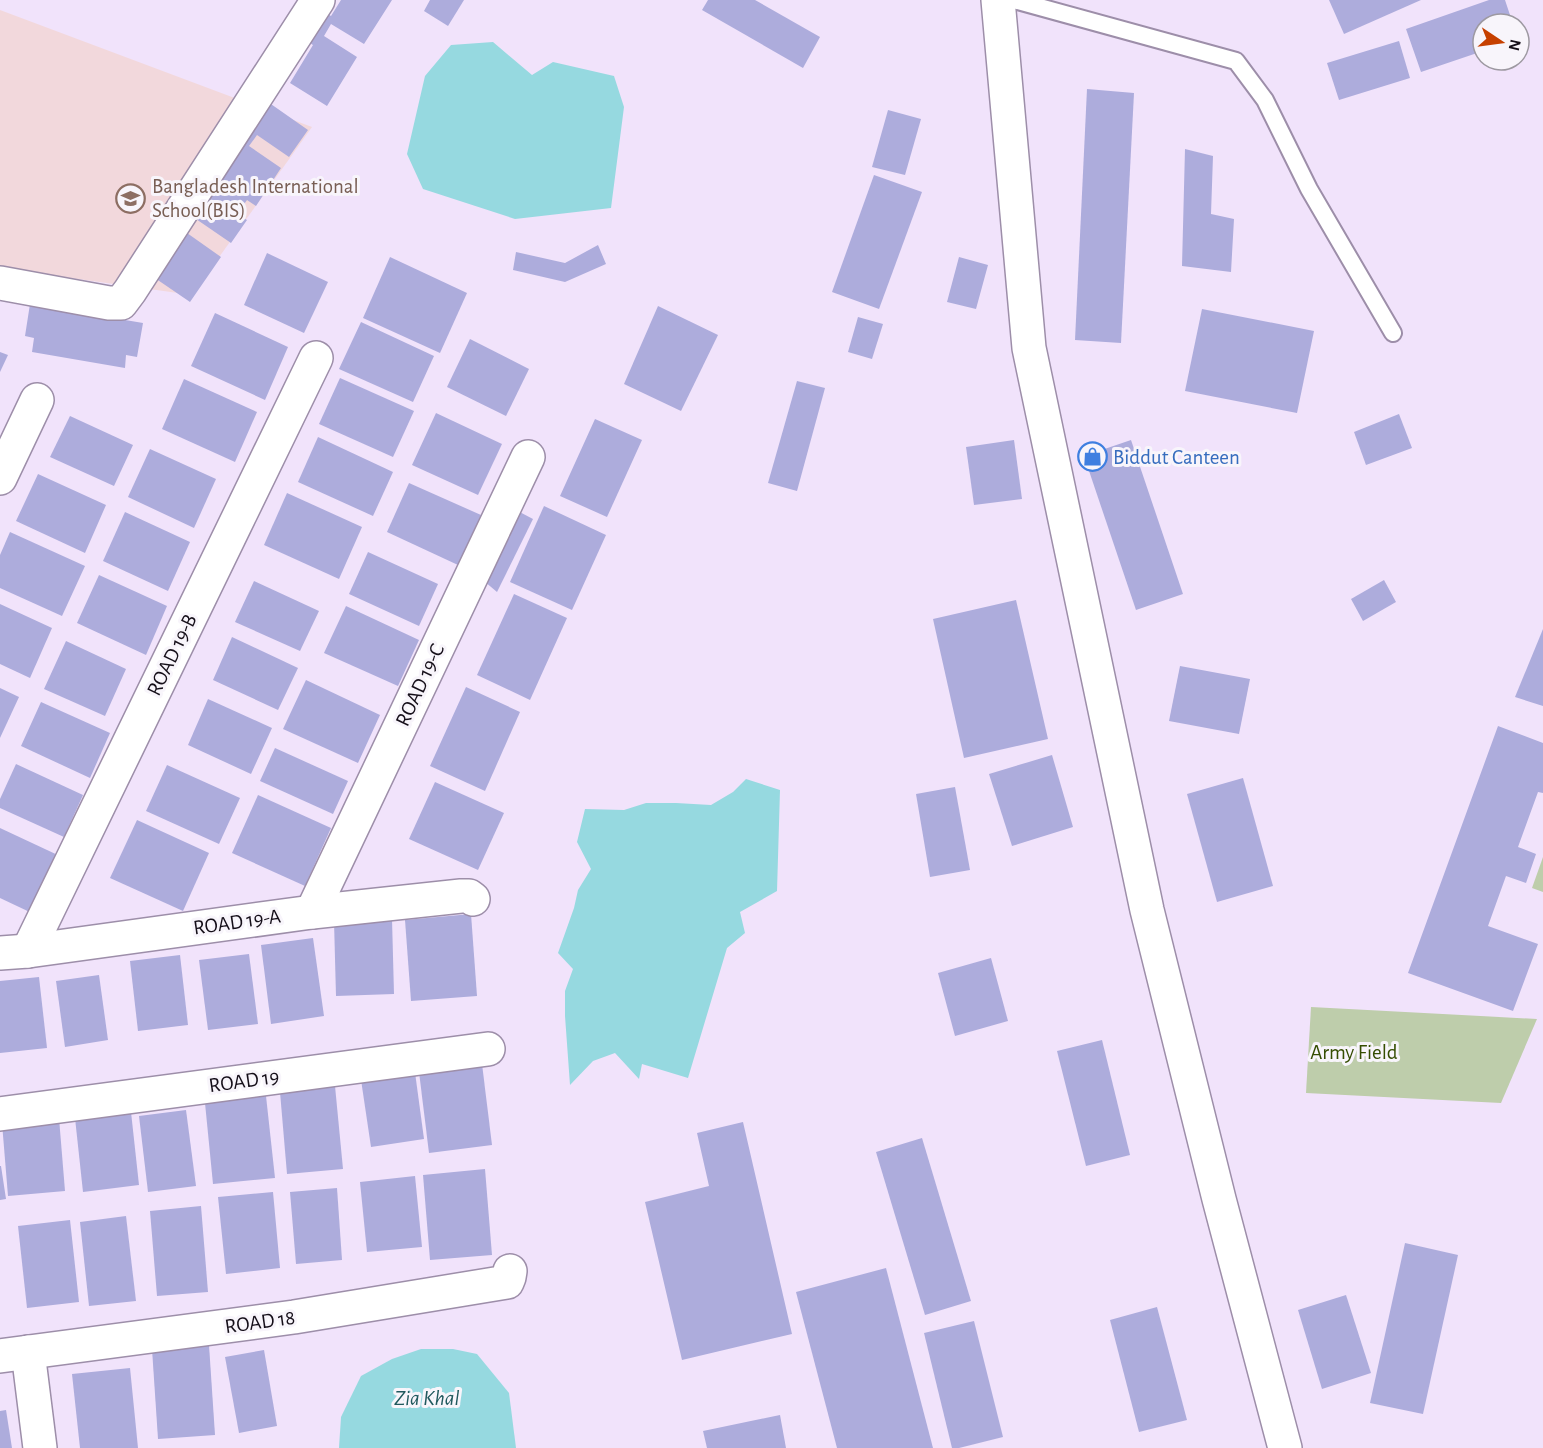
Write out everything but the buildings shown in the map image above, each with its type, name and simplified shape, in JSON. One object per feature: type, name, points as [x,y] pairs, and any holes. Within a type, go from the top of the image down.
[{"type":"street","points":[[0,284],[109,303],[121,303],[318,0]]},
{"type":"street","points":[[998,0],[1029,348],[1147,910],[1222,1210],[1285,1448]]},
{"type":"street","name":"ROAD 19-B","points":[[14,952],[316,358]]},
{"type":"street","points":[[0,478],[37,400]]},
{"type":"street","name":"ROAD 19-C","points":[[312,912],[528,457]]},
{"type":"street","name":"ROAD 19-A","points":[[14,952],[312,912],[461,896],[470,896],[473,899]]},
{"type":"street","name":"ROAD 19","points":[[0,1114],[489,1049]]},
{"type":"street","name":"ROAD 18","points":[[14,1354],[294,1317],[507,1282],[510,1271]]},
{"type":"street","points":[[14,1354],[40,1448]]},
{"type":"lane","points":[[1014,0],[1236,61],[1265,100],[1309,189],[1392,333]]},
{"type":"shaded area","name":"Bangladesh International School(BIS)","points":[[0,10],[312,127],[192,295],[0,268]]},
{"type":"green space","points":[[1543,857],[1543,892],[1532,888]]},
{"type":"green space","name":"Army Field","points":[[1311,1007],[1537,1019],[1501,1103],[1306,1093]]},
{"type":"water","points":[[493,42],[532,75],[553,62],[614,76],[624,107],[611,208],[515,219],[423,189],[407,154],[425,76],[451,45]]},
{"type":"water","points":[[746,779],[780,790],[777,891],[740,912],[745,933],[727,948],[688,1078],[642,1064],[639,1079],[615,1053],[593,1061],[570,1085],[565,991],[573,969],[558,953],[578,890],[591,869],[577,842],[585,809],[624,810],[646,803],[711,805],[733,792]]},
{"type":"water","name":"Zia Khal","points":[[421,1349],[453,1349],[477,1354],[509,1393],[516,1448],[339,1448],[341,1417],[361,1376],[392,1359]]},
{"type":"place","name":"Bangladesh International School(BIS)","points":[[131,198]]},
{"type":"place","name":"Biddut Canteen","points":[[1092,457]]}]
